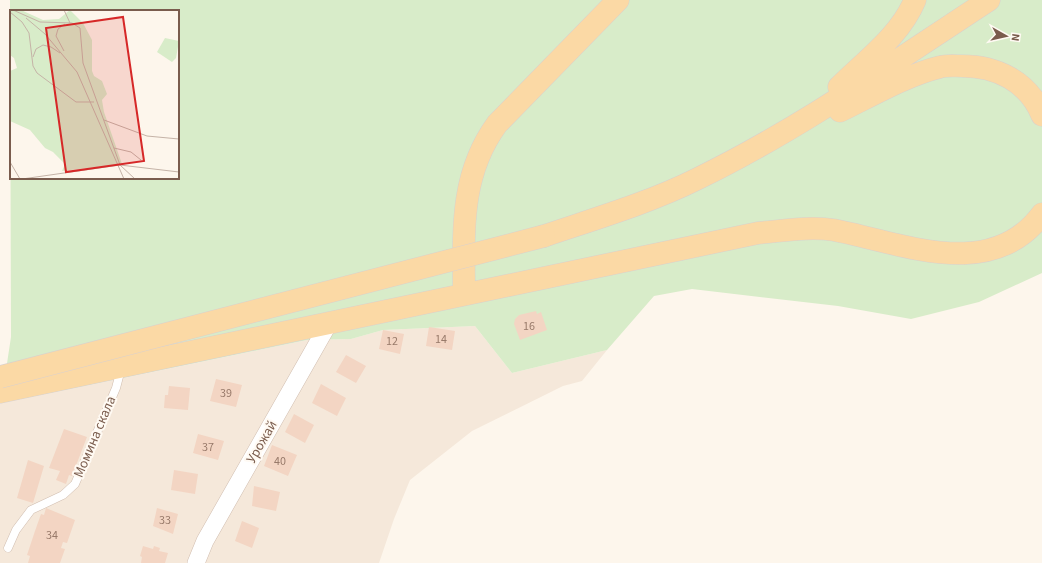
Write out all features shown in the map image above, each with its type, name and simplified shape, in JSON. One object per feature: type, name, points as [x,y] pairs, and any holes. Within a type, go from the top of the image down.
[{"type":"main road","points":[[464,294],[464,223],[466,199],[470,178],[485,140],[497,124],[618,0]]},
{"type":"main road","points":[[799,124],[893,36],[904,22],[915,0]]},
{"type":"main road","points":[[696,180],[799,124],[989,0]]},
{"type":"main road","points":[[0,377],[544,236],[623,209],[696,180],[914,76],[941,66],[978,66],[992,69],[1008,76],[1020,85],[1032,98],[1042,115]]},
{"type":"main road","points":[[0,392],[758,233],[804,228],[833,230],[898,245],[946,253],[971,254],[989,250],[1008,243],[1023,233],[1042,214]]},
{"type":"street","name":"Урожай","points":[[196,563],[205,542],[329,322]]},
{"type":"lane","name":"Момина скала","points":[[8,548],[16,530],[31,510],[63,495],[75,484],[116,388],[121,366]]},
{"type":"shaded area","points":[[475,326],[512,373],[607,350],[582,381],[563,386],[472,431],[410,480],[394,519],[379,563],[0,563],[0,400],[2,403],[307,340],[351,339],[383,330]]},
{"type":"green space","points":[[10,0],[1042,0],[1042,273],[979,302],[911,319],[838,306],[692,289],[654,296],[607,350],[512,373],[475,326],[383,330],[351,339],[307,340],[1,403],[11,337],[11,179],[179,179],[179,10],[10,10]]},
{"type":"building","points":[[536,311],[537,314],[541,312],[547,330],[520,340],[514,324],[515,319],[519,315]]},
{"type":"building","points":[[429,327],[455,331],[452,350],[426,346]]},
{"type":"building","points":[[383,330],[404,334],[400,354],[379,349]]},
{"type":"building","points":[[346,355],[366,366],[356,383],[336,372]]},
{"type":"building","points":[[216,379],[242,385],[236,407],[210,401]]},
{"type":"building","points":[[321,384],[346,398],[337,416],[312,403]]},
{"type":"building","points":[[169,386],[190,388],[188,410],[164,408],[165,395],[168,395]]},
{"type":"building","points":[[294,414],[314,425],[305,443],[285,432]]},
{"type":"building","points":[[64,429],[87,437],[72,476],[69,475],[66,484],[56,480],[60,471],[49,468]]},
{"type":"building","points":[[198,434],[224,441],[218,460],[193,453]]},
{"type":"building","points":[[272,445],[297,455],[288,476],[264,466]]},
{"type":"building","points":[[28,460],[44,466],[33,503],[17,498]]},
{"type":"building","points":[[174,470],[198,474],[195,494],[171,490]]},
{"type":"building","points":[[254,486],[280,492],[276,511],[252,506]]},
{"type":"building","points":[[46,508],[75,520],[67,543],[63,542],[61,548],[65,549],[60,563],[28,563],[30,556],[27,555],[41,514],[44,515]]},
{"type":"building","points":[[157,508],[178,514],[173,534],[153,526]]},
{"type":"building","points":[[242,521],[259,528],[252,548],[235,541]]},
{"type":"building","points":[[143,546],[153,549],[154,546],[160,548],[159,551],[168,553],[165,563],[141,563],[142,557],[140,556]]}]
